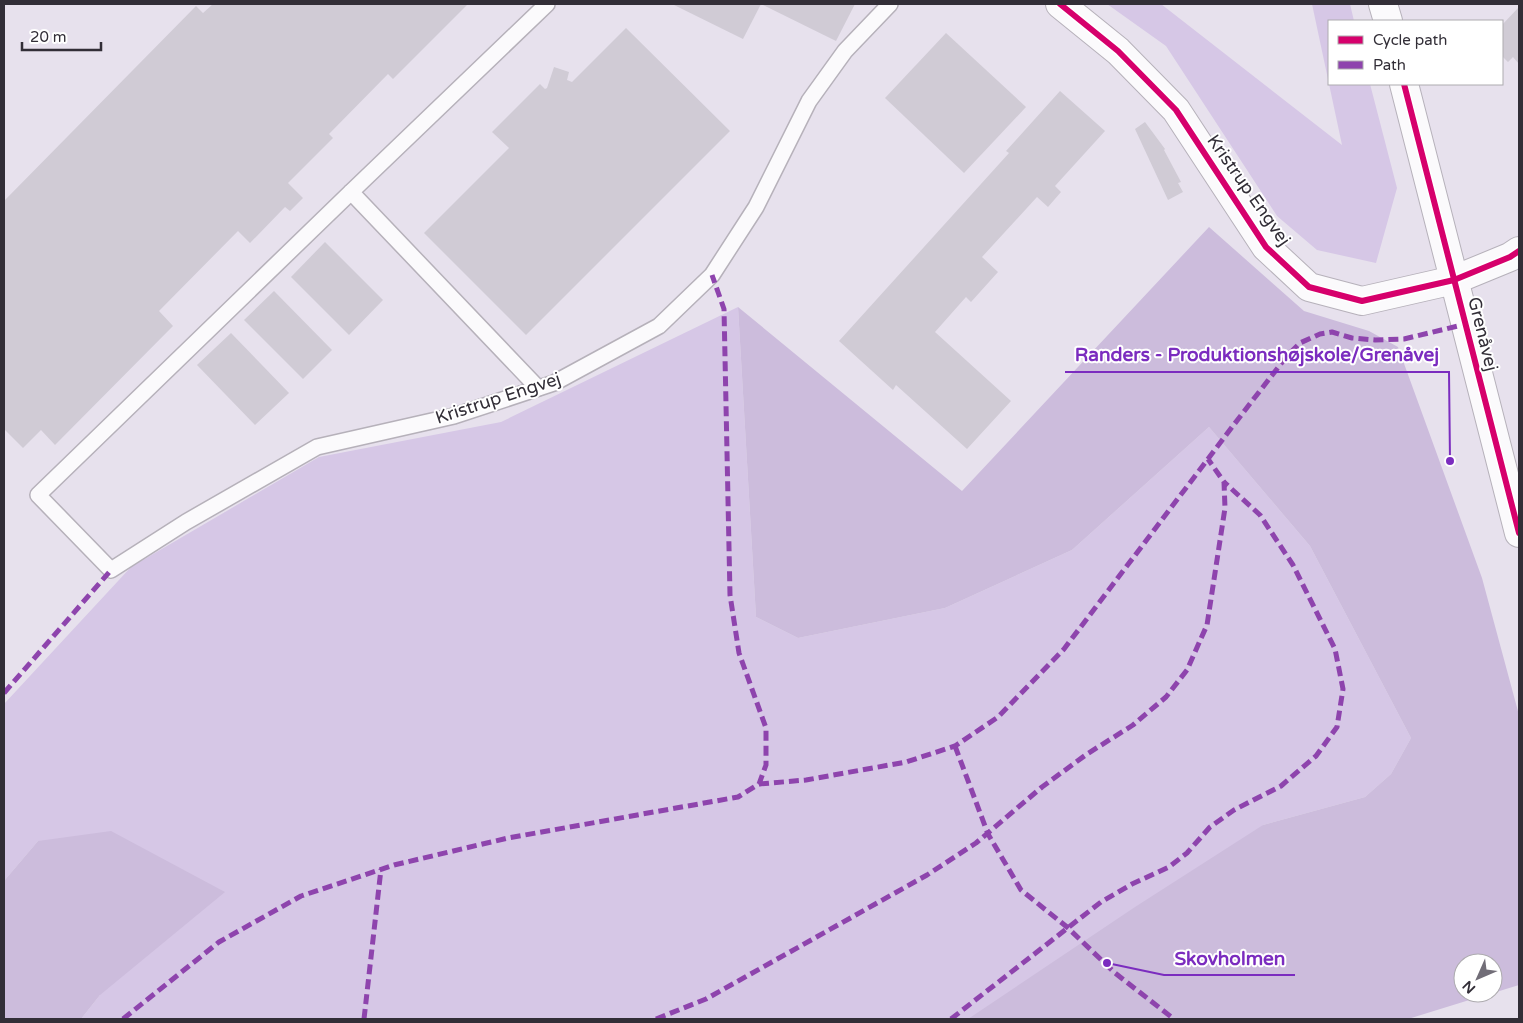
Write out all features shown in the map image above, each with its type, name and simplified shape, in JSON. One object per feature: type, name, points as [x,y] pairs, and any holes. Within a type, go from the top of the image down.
[{"type":"street","name":"Kristrup Engvej","points":[[1060,4],[1118,51],[1176,110],[1266,248],[1309,287],[1362,301],[1454,280],[1510,257],[1519,251]]},
{"type":"street","points":[[1383,4],[1388,20]]},
{"type":"street","name":"Grenåvej","points":[[1404,85],[1519,533]]},
{"type":"lane","points":[[538,388],[351,192],[547,4]]},
{"type":"lane","name":"Kristrup Engvej","points":[[351,192],[38,495],[111,570],[186,522],[317,447],[454,416],[554,383],[659,326],[712,275],[756,207],[810,101],[845,51],[890,4]]},
{"type":"shaded area","points":[[1107,4],[1161,4],[1342,145],[1329,85],[1370,85],[1397,188],[1376,263],[1317,250],[1277,216],[1166,46]]},
{"type":"shaded area","points":[[1312,4],[1350,4],[1354,20],[1328,20],[1328,79]]},
{"type":"shaded area","points":[[1209,227],[1304,311],[1369,331],[1398,347],[1482,578],[1519,715],[1519,985],[1503,990],[1503,953],[1453,953],[1453,1003],[1460,1003],[1408,1019],[968,1019],[1135,907],[1263,825],[1365,797],[1391,774],[1411,738],[1310,546],[1209,427],[1072,550],[945,608],[798,638],[756,617],[738,307],[962,491]]},
{"type":"shaded area","points":[[738,307],[756,617],[798,638],[945,608],[1072,550],[1209,427],[1310,546],[1411,738],[1391,774],[1365,797],[1263,825],[1190,1019],[81,1019],[100,995],[38,841],[4,881],[4,704],[131,567],[319,457],[501,422]]},
{"type":"shaded area","points":[[111,831],[225,892],[100,995],[81,1019],[4,1019],[4,881],[38,841]]},
{"type":"building","points":[[213,4],[468,4],[393,79],[388,74],[329,134],[333,138],[288,183],[303,198],[290,211],[285,207],[250,243],[238,231],[159,311],[173,326],[55,445],[41,430],[23,448],[4,429],[4,201],[196,6],[203,13]]},
{"type":"building","points":[[672,4],[761,4],[743,39]]},
{"type":"building","points":[[761,4],[855,4],[836,41]]},
{"type":"building","points":[[1519,7],[1519,64],[1513,57],[1508,62],[1503,57],[1503,24]]},
{"type":"building","points":[[626,28],[730,131],[526,335],[424,233],[509,148],[492,132],[540,84],[545,89],[547,88],[554,67],[569,72],[567,80],[572,82]]},
{"type":"building","points":[[946,33],[1026,107],[964,173],[885,98]]},
{"type":"building","points":[[1060,91],[1105,131],[1055,186],[1061,192],[1048,207],[1037,197],[982,257],[998,272],[971,302],[966,297],[935,332],[1011,401],[967,449],[896,385],[893,390],[839,341],[1009,153],[1006,151]]},
{"type":"building","points":[[1145,122],[1165,149],[1181,182],[1178,183],[1183,192],[1168,200],[1135,129]]},
{"type":"building","points":[[325,242],[383,300],[349,335],[291,277]]},
{"type":"building","points":[[274,291],[332,350],[303,379],[244,320]]},
{"type":"building","points":[[231,333],[289,393],[255,425],[197,365]]},
{"type":"marked path","points":[[123,1019],[219,942],[301,896],[394,865],[508,838],[738,797],[759,784],[766,765],[766,728],[739,653],[730,595],[724,309],[712,275]]},
{"type":"marked path","points":[[759,784],[806,780],[906,762],[955,746],[998,717],[1064,649],[1242,414],[1287,356],[1300,343],[1320,334],[1332,332],[1352,338],[1375,340],[1404,339],[1466,324]]},
{"type":"marked path","points":[[656,1019],[706,999],[927,875],[976,843],[1042,787],[1087,754],[1133,725],[1166,697],[1187,670],[1207,625],[1225,508],[1224,482],[1208,459]]},
{"type":"marked path","points":[[951,1019],[1101,902],[1132,884],[1169,867],[1187,853],[1210,827],[1234,810],[1281,786],[1316,756],[1337,727],[1343,689],[1335,649],[1293,565],[1260,515],[1224,482]]},
{"type":"marked path","points":[[4,693],[111,570]]},
{"type":"marked path","points":[[955,746],[988,834],[1021,890],[1067,927],[1115,973],[1174,1019]]},
{"type":"marked path","points":[[364,1019],[381,869]]},
{"type":"cycle path","points":[[1060,4],[1118,51],[1176,110],[1266,247],[1309,287],[1362,301],[1454,280],[1510,257],[1519,251]]},
{"type":"cycle path","points":[[1404,85],[1519,533]]},
{"type":"place","name":"Randers - Produktionshøjskole/Grenåvej","points":[[1450,461]]},
{"type":"place","name":"Skovholmen","points":[[1107,963]]}]
